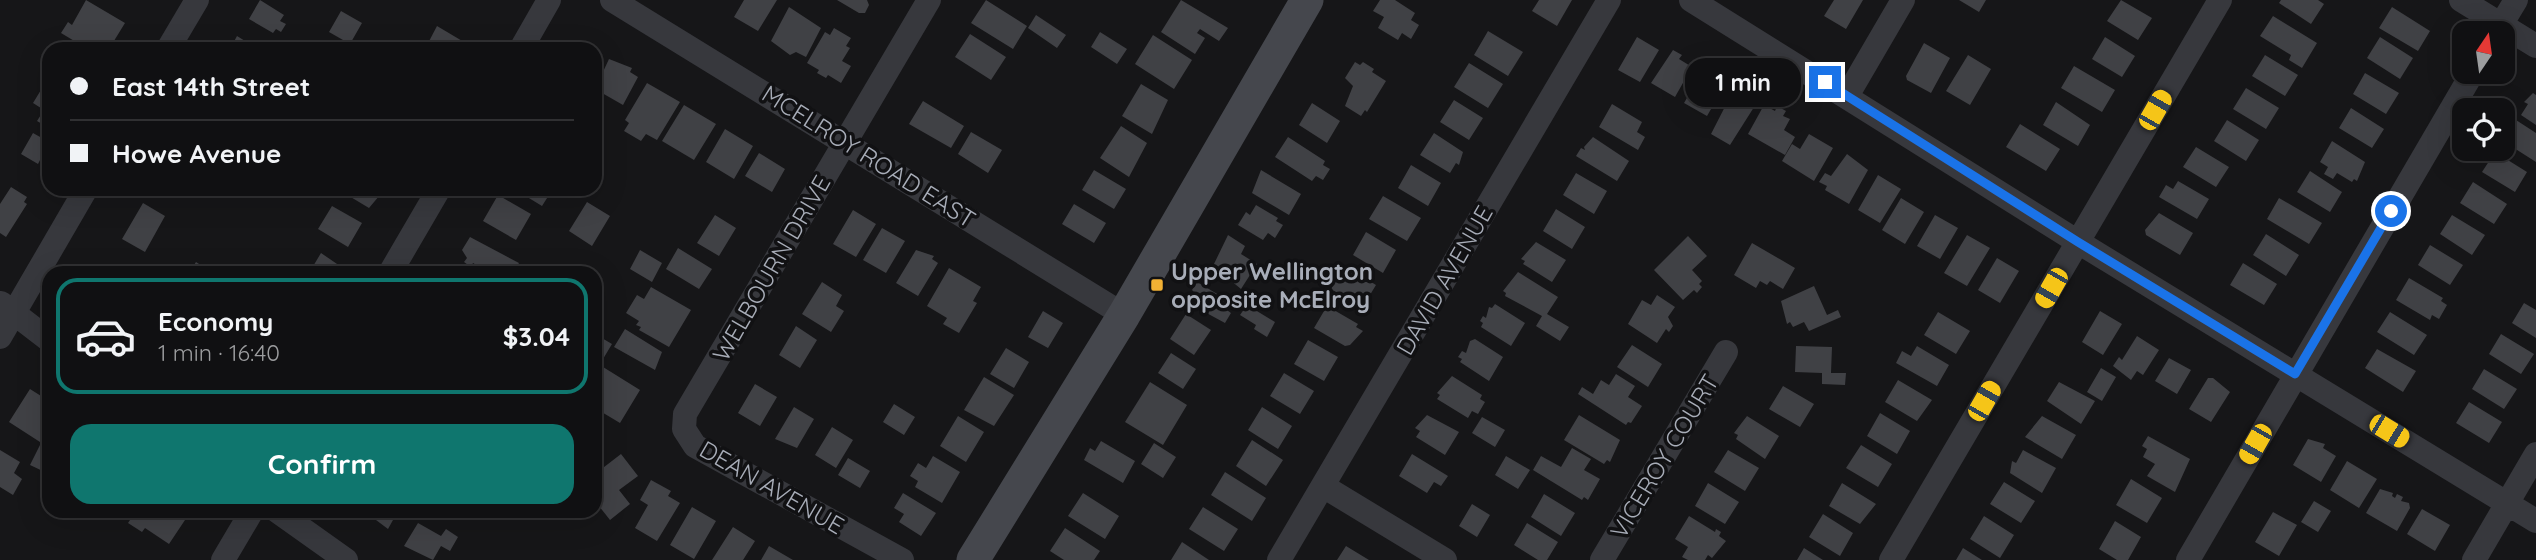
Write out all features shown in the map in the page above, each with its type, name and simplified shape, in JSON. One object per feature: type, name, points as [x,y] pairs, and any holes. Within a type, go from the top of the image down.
[{"type":"main road","points":[[973,560],[1124,315],[1307,0]]},
{"type":"street","points":[[172,42],[197,0]]},
{"type":"street","points":[[525,42],[549,0]]},
{"type":"street","name":"MCELROY ROAD EAST","points":[[612,0],[1124,315]]},
{"type":"street","name":"WELBOURN DRIVE","points":[[684,429],[685,414],[929,0]]},
{"type":"street","name":"DAVID AVENUE","points":[[1279,560],[1609,0]]},
{"type":"street","points":[[1690,0],[2078,242],[2536,521]]},
{"type":"street","points":[[1847,96],[1903,0]]},
{"type":"street","points":[[1891,560],[2220,0]]},
{"type":"street","points":[[2460,0],[2488,21]]},
{"type":"street","points":[[2504,21],[2516,0]]},
{"type":"street","points":[[2515,36],[2536,46]]},
{"type":"street","points":[[2188,560],[2466,84]]},
{"type":"street","points":[[0,337],[7,308],[81,196]]},
{"type":"street","points":[[394,266],[435,196]]},
{"type":"street","points":[[7,308],[42,335]]},
{"type":"street","name":"VICEROY COURT","points":[[1602,560],[1726,352]]},
{"type":"street","name":"DEAN AVENUE","points":[[684,429],[695,446],[902,560]]},
{"type":"street","points":[[2474,560],[2536,454]]},
{"type":"street","points":[[1322,486],[1445,560]]},
{"type":"street","points":[[223,560],[248,518]]},
{"type":"street","points":[[287,518],[346,560]]},
{"type":"building","points":[[86,0],[125,23],[113,42],[76,42],[61,33],[68,22],[72,25]]},
{"type":"building","points":[[260,0],[284,15],[280,21],[286,24],[281,32],[276,29],[273,33],[249,19]]},
{"type":"building","points":[[744,0],[777,0],[758,31],[734,17]]},
{"type":"building","points":[[837,0],[867,0],[869,5],[865,13],[859,13]]},
{"type":"building","points":[[986,0],[1027,26],[1013,49],[971,23]]},
{"type":"building","points":[[1181,0],[1228,28],[1219,41],[1200,29],[1197,33],[1205,38],[1195,54],[1161,32]]},
{"type":"building","points":[[1380,0],[1395,0],[1415,13],[1411,20],[1419,25],[1411,39],[1402,33],[1398,40],[1378,28],[1384,17],[1373,11]]},
{"type":"building","points":[[1539,0],[1572,0],[1557,26],[1532,11]]},
{"type":"building","points":[[1834,0],[1863,0],[1846,29],[1824,16]]},
{"type":"building","points":[[1959,0],[1986,0],[1979,12]]},
{"type":"building","points":[[2121,0],[2152,18],[2138,40],[2107,21]]},
{"type":"building","points":[[2281,0],[2318,0],[2324,4],[2311,24],[2279,3]]},
{"type":"building","points":[[789,7],[821,28],[806,57],[796,52],[790,55],[771,41]]},
{"type":"building","points":[[2392,7],[2430,31],[2418,51],[2379,28]]},
{"type":"building","points":[[341,11],[362,23],[351,42],[329,32]]},
{"type":"building","points":[[1036,15],[1066,35],[1057,48],[1028,28]]},
{"type":"building","points":[[2273,16],[2317,43],[2302,68],[2289,60],[2291,55],[2260,36]]},
{"type":"building","points":[[437,26],[464,42],[429,42]]},
{"type":"building","points":[[834,28],[851,38],[846,46],[850,48],[842,61],[851,66],[841,83],[828,75],[826,78],[817,73],[819,70],[807,63],[825,32],[830,35]]},
{"type":"building","points":[[1488,31],[1523,52],[1508,76],[1474,55]]},
{"type":"building","points":[[1100,32],[1127,49],[1117,64],[1091,47]]},
{"type":"building","points":[[970,34],[1006,57],[991,80],[955,57]]},
{"type":"building","points":[[1153,35],[1192,60],[1174,89],[1135,64]]},
{"type":"building","points":[[237,36],[247,42],[234,42]]},
{"type":"building","points":[[1637,37],[1659,50],[1640,82],[1618,70]]},
{"type":"building","points":[[2105,37],[2135,56],[2122,77],[2092,59]]},
{"type":"building","points":[[2380,37],[2413,58],[2400,79],[2367,58]]},
{"type":"building","points":[[1924,43],[1950,58],[1931,93],[1907,80],[1906,76]]},
{"type":"building","points":[[1673,50],[1682,55],[1679,59],[1692,67],[1675,97],[1651,83]]},
{"type":"building","points":[[1968,55],[1991,69],[1970,105],[1946,91]]},
{"type":"building","points":[[2265,55],[2298,75],[2285,96],[2252,76]]},
{"type":"building","points":[[609,59],[632,68],[630,72],[638,77],[623,105],[602,93],[602,74]]},
{"type":"building","points":[[1355,62],[1360,65],[1363,62],[1386,81],[1367,112],[1365,110],[1361,116],[1345,106],[1353,86],[1345,78]]},
{"type":"building","points":[[1469,63],[1503,84],[1488,108],[1454,87]]},
{"type":"building","points":[[2074,66],[2115,90],[2102,112],[2061,88]]},
{"type":"building","points":[[1702,72],[1725,85],[1707,116],[1684,103]]},
{"type":"building","points":[[2365,73],[2399,93],[2386,114],[2353,94]]},
{"type":"building","points":[[647,83],[680,102],[657,140],[646,134],[641,141],[624,131],[629,123],[625,120]]},
{"type":"building","points":[[1141,84],[1168,100],[1152,134],[1122,116]]},
{"type":"building","points":[[42,88],[42,109],[33,103]]},
{"type":"building","points":[[2246,88],[2279,108],[2266,129],[2233,109]]},
{"type":"building","points":[[1733,91],[1756,104],[1730,145],[1711,134]]},
{"type":"building","points":[[2533,93],[2536,95],[2536,125],[2521,115],[2528,104],[2524,102]]},
{"type":"building","points":[[1454,100],[1483,118],[1469,140],[1440,122]]},
{"type":"building","points":[[923,101],[964,126],[951,148],[909,124]]},
{"type":"building","points":[[2056,102],[2090,125],[2078,146],[2043,125]]},
{"type":"building","points":[[1312,103],[1340,121],[1327,143],[1299,125]]},
{"type":"building","points":[[1612,104],[1642,122],[1637,132],[1645,137],[1638,150],[1599,127]]},
{"type":"building","points":[[684,105],[716,124],[694,160],[662,141]]},
{"type":"building","points":[[1764,105],[1775,111],[1777,106],[1786,111],[1783,116],[1790,119],[1784,130],[1795,137],[1785,155],[1748,134]]},
{"type":"building","points":[[2351,108],[2384,129],[2372,148],[2339,128]]},
{"type":"building","points":[[2227,120],[2259,140],[2246,161],[2214,141]]},
{"type":"building","points":[[2515,122],[2536,133],[2536,162],[2515,149]]},
{"type":"building","points":[[2020,124],[2060,149],[2046,171],[2006,147]]},
{"type":"building","points":[[1121,126],[1147,143],[1129,177],[1100,158]]},
{"type":"building","points":[[725,129],[753,146],[734,179],[706,162]]},
{"type":"building","points":[[971,132],[1002,150],[988,173],[958,154]]},
{"type":"building","points":[[33,133],[42,138],[42,156],[38,164],[21,154]]},
{"type":"building","points":[[1434,133],[1463,152],[1459,165],[1456,163],[1450,173],[1420,155]]},
{"type":"building","points":[[1809,134],[1833,148],[1814,181],[1782,161],[1792,144],[1800,149]]},
{"type":"building","points":[[1288,137],[1325,161],[1323,165],[1330,169],[1323,180],[1316,176],[1312,181],[1275,157]]},
{"type":"building","points":[[1593,137],[1629,161],[1617,181],[1576,156],[1581,148],[1585,150],[1584,147]]},
{"type":"building","points":[[2332,141],[2365,162],[2357,181],[2354,179],[2352,182],[2337,173],[2333,179],[2324,174],[2328,167],[2320,162]]},
{"type":"building","points":[[2196,147],[2229,167],[2216,187],[2183,167]]},
{"type":"building","points":[[759,153],[785,169],[772,192],[745,176]]},
{"type":"building","points":[[1847,154],[1868,170],[1849,204],[1825,190],[1827,186],[1819,182],[1825,173],[1831,176]]},
{"type":"building","points":[[2489,161],[2509,161],[2527,172],[2515,192],[2482,172]]},
{"type":"building","points":[[1411,165],[1441,183],[1428,206],[1398,188]]},
{"type":"building","points":[[1094,170],[1126,189],[1114,209],[1082,190]]},
{"type":"building","points":[[1261,170],[1301,194],[1289,215],[1252,193]]},
{"type":"building","points":[[2310,171],[2342,192],[2330,212],[2297,192]]},
{"type":"building","points":[[1576,173],[1607,191],[1594,214],[1563,195]]},
{"type":"building","points":[[1878,175],[1901,189],[1880,223],[1858,210]]},
{"type":"building","points":[[2178,181],[2209,199],[2197,219],[2159,197],[2166,185],[2173,189]]},
{"type":"building","points":[[2473,182],[2507,204],[2494,224],[2460,203]]},
{"type":"building","points":[[11,187],[27,197],[24,202],[27,204],[6,237],[0,233],[0,204]]},
{"type":"building","points":[[349,196],[379,196],[369,208]]},
{"type":"building","points":[[497,196],[531,214],[516,240],[483,221]]},
{"type":"building","points":[[526,196],[548,196],[542,206]]},
{"type":"building","points":[[1383,196],[1421,218],[1407,241],[1369,219]]},
{"type":"building","points":[[1901,198],[1924,212],[1905,244],[1882,230]]},
{"type":"building","points":[[2279,198],[2322,223],[2309,244],[2267,219]]},
{"type":"building","points":[[587,202],[610,216],[592,246],[569,231]]},
{"type":"building","points":[[143,203],[165,216],[145,252],[122,239]]},
{"type":"building","points":[[1074,204],[1106,223],[1094,243],[1062,224]]},
{"type":"building","points":[[1256,205],[1278,218],[1276,221],[1283,225],[1275,238],[1268,233],[1263,240],[1238,225],[1246,212],[1250,215]]},
{"type":"building","points":[[332,206],[362,223],[348,247],[318,229]]},
{"type":"building","points":[[1556,209],[1585,227],[1572,249],[1543,231]]},
{"type":"building","points":[[853,210],[876,224],[856,257],[833,244]]},
{"type":"building","points":[[2159,213],[2193,233],[2180,255],[2146,235],[2145,230]]},
{"type":"building","points":[[715,215],[736,228],[719,256],[697,243]]},
{"type":"building","points":[[1935,215],[1958,228],[1940,259],[1917,246]]},
{"type":"building","points":[[2452,215],[2485,235],[2472,255],[2440,234]]},
{"type":"building","points":[[882,228],[905,241],[886,273],[863,260]]},
{"type":"building","points":[[1366,232],[1396,250],[1383,273],[1353,255]]},
{"type":"building","points":[[2266,234],[2299,255],[2286,276],[2253,255]]},
{"type":"building","points":[[1228,235],[1245,246],[1241,254],[1257,264],[1241,289],[1213,266]]},
{"type":"building","points":[[1967,235],[1990,248],[1967,286],[1944,273]]},
{"type":"building","points":[[1688,236],[1707,256],[1692,270],[1702,281],[1699,284],[1702,287],[1697,293],[1694,290],[1683,300],[1654,270]]},
{"type":"building","points":[[470,237],[519,263],[517,266],[478,266],[473,263],[470,266],[464,262],[467,258],[462,250]]},
{"type":"building","points":[[1536,242],[1566,260],[1552,282],[1523,264],[1525,261],[1521,259]]},
{"type":"building","points":[[1752,243],[1795,268],[1783,289],[1770,281],[1767,285],[1760,281],[1756,288],[1734,275]]},
{"type":"building","points":[[2430,245],[2463,265],[2450,285],[2418,265]]},
{"type":"building","points":[[678,248],[712,269],[699,289],[666,269]]},
{"type":"building","points":[[640,250],[662,263],[652,282],[630,269]]},
{"type":"building","points":[[916,250],[934,256],[932,259],[938,263],[918,296],[896,283]]},
{"type":"building","points":[[321,253],[340,266],[313,266]]},
{"type":"building","points":[[1997,258],[2019,271],[2000,303],[1978,290]]},
{"type":"building","points":[[2243,263],[2277,284],[2264,305],[2230,285]]},
{"type":"building","points":[[1345,266],[1376,285],[1362,308],[1331,289]]},
{"type":"building","points":[[949,268],[981,287],[973,301],[977,303],[959,333],[943,324],[947,318],[927,306]]},
{"type":"building","points":[[1518,272],[1558,297],[1547,314],[1569,327],[1560,341],[1536,326],[1542,316],[1505,296],[1503,291]]},
{"type":"building","points":[[2409,278],[2443,298],[2441,301],[2447,305],[2439,319],[2432,315],[2430,320],[2396,300]]},
{"type":"building","points":[[822,282],[842,295],[836,306],[844,311],[831,332],[802,314]]},
{"type":"building","points":[[1197,282],[1229,301],[1224,308],[1231,313],[1225,323],[1188,303],[1191,300],[1188,298],[1195,293],[1192,290]]},
{"type":"building","points":[[1814,286],[1827,315],[1838,310],[1841,317],[1809,331],[1804,322],[1793,327],[1790,322],[1787,324],[1781,301]]},
{"type":"building","points":[[651,287],[691,310],[669,347],[639,330],[641,327],[636,325],[639,321],[626,313],[637,295],[644,299]]},
{"type":"building","points":[[1657,295],[1675,307],[1668,317],[1673,326],[1669,332],[1666,329],[1657,343],[1628,324],[1642,300],[1651,305]]},
{"type":"building","points":[[2524,303],[2536,310],[2536,338],[2512,323]]},
{"type":"building","points":[[1495,304],[1525,323],[1511,346],[1481,327],[1483,316],[1486,318],[1489,307],[1492,308]]},
{"type":"building","points":[[1247,305],[1275,322],[1267,337],[1254,329],[1256,325],[1240,315]]},
{"type":"building","points":[[1327,306],[1358,324],[1356,327],[1363,331],[1350,345],[1345,346],[1314,328]]},
{"type":"building","points":[[1043,311],[1063,323],[1048,348],[1028,337]]},
{"type":"building","points":[[2100,311],[2122,324],[2103,355],[2082,342]]},
{"type":"building","points":[[1938,312],[1970,331],[1956,354],[1924,335]]},
{"type":"building","points":[[2390,312],[2427,335],[2414,355],[2377,332]]},
{"type":"building","points":[[1186,314],[1211,330],[1194,355],[1170,339]]},
{"type":"building","points":[[796,326],[817,340],[800,368],[779,355]]},
{"type":"building","points":[[625,329],[662,352],[655,370],[614,347]]},
{"type":"building","points":[[2501,334],[2534,354],[2521,374],[2489,354]]},
{"type":"building","points":[[2137,336],[2159,350],[2143,375],[2137,371],[2131,380],[2113,366],[2119,357],[2122,360]]},
{"type":"building","points":[[602,338],[612,344],[602,358]]},
{"type":"building","points":[[1475,339],[1503,357],[1489,381],[1460,362],[1462,359],[1458,357],[1462,351],[1466,353],[1470,341]]},
{"type":"building","points":[[1308,340],[1338,357],[1324,381],[1294,364]]},
{"type":"building","points":[[1632,345],[1662,364],[1648,387],[1617,367]]},
{"type":"building","points":[[1796,346],[1832,347],[1831,373],[1846,373],[1845,385],[1822,384],[1822,373],[1795,372]]},
{"type":"building","points":[[1917,346],[1949,365],[1937,386],[1896,363],[1902,351],[1911,356]]},
{"type":"building","points":[[1006,348],[1029,362],[1014,388],[990,374]]},
{"type":"building","points":[[2377,349],[2416,371],[2403,392],[2365,368]]},
{"type":"building","points":[[1171,353],[1196,369],[1183,389],[1158,373]]},
{"type":"building","points":[[2169,358],[2191,370],[2177,394],[2155,381]]},
{"type":"building","points":[[602,366],[640,390],[620,423],[602,412]]},
{"type":"building","points":[[2101,368],[2116,377],[2102,401],[2087,392]]},
{"type":"building","points":[[2484,369],[2517,389],[2504,409],[2472,389]]},
{"type":"building","points":[[1284,373],[1314,391],[1300,414],[1270,396]]},
{"type":"building","points":[[1616,374],[1635,386],[1628,397],[1642,406],[1631,423],[1626,425],[1578,394],[1582,387],[1593,394],[1601,380],[1609,385]]},
{"type":"building","points":[[1452,376],[1482,395],[1480,399],[1485,402],[1478,414],[1472,411],[1468,418],[1437,399],[1440,395],[1437,393]]},
{"type":"building","points":[[984,377],[1014,395],[994,426],[964,410]]},
{"type":"building","points":[[2208,378],[2213,378],[2230,392],[2211,422],[2189,409]]},
{"type":"building","points":[[1898,380],[1932,400],[1917,421],[1885,402]]},
{"type":"building","points":[[1150,382],[1187,405],[1163,445],[1125,422]]},
{"type":"building","points":[[2059,382],[2095,401],[2081,424],[2047,401]]},
{"type":"building","points":[[755,384],[777,397],[760,426],[738,413]]},
{"type":"building","points":[[1783,386],[1814,404],[1800,427],[1769,409]]},
{"type":"building","points":[[30,389],[42,397],[40,442],[9,422]]},
{"type":"building","points":[[2469,402],[2502,422],[2489,443],[2456,423]]},
{"type":"building","points":[[894,404],[915,417],[904,435],[883,422]]},
{"type":"building","points":[[794,407],[814,419],[797,448],[775,439]]},
{"type":"building","points":[[1262,407],[1292,426],[1278,449],[1248,430]]},
{"type":"building","points":[[1880,413],[1910,431],[1897,454],[1867,436]]},
{"type":"building","points":[[1427,415],[1459,432],[1445,455],[1416,437],[1420,431],[1415,428]]},
{"type":"building","points":[[1579,415],[1620,440],[1610,462],[1607,460],[1604,464],[1564,440]]},
{"type":"building","points":[[958,416],[984,432],[966,462],[940,446]]},
{"type":"building","points":[[1747,416],[1779,436],[1765,459],[1736,439],[1738,435],[1734,433]]},
{"type":"building","points":[[2042,416],[2076,435],[2062,459],[2025,437]]},
{"type":"building","points":[[1482,417],[1505,430],[1495,447],[1472,433]]},
{"type":"building","points":[[832,427],[853,440],[836,468],[815,455]]},
{"type":"building","points":[[2148,436],[2190,459],[2175,492],[2147,476],[2155,464],[2143,457],[2147,449],[2142,446]]},
{"type":"building","points":[[2308,439],[2325,444],[2323,448],[2336,456],[2321,482],[2293,465]]},
{"type":"building","points":[[1252,440],[1283,460],[1266,486],[1236,466]]},
{"type":"building","points":[[1101,441],[1135,461],[1123,483],[1084,460],[1090,448],[1095,451]]},
{"type":"building","points":[[41,443],[42,444],[42,471],[30,465]]},
{"type":"building","points":[[1154,443],[1176,457],[1163,478],[1141,464]]},
{"type":"building","points":[[1861,445],[1892,464],[1878,487],[1846,468]]},
{"type":"building","points":[[1572,448],[1591,459],[1584,470],[1600,479],[1588,500],[1584,497],[1582,500],[1533,470],[1541,456],[1561,467]]},
{"type":"building","points":[[0,450],[20,462],[14,473],[22,479],[13,495],[0,487]]},
{"type":"building","points":[[1728,450],[1759,468],[1745,491],[1714,472]]},
{"type":"building","points":[[2023,450],[2056,468],[2042,493],[2010,473],[2012,461],[2016,463]]},
{"type":"building","points":[[621,454],[638,476],[619,490],[630,504],[610,520],[602,510],[602,469]]},
{"type":"building","points":[[1412,454],[1448,476],[1441,486],[1434,482],[1427,493],[1399,476]]},
{"type":"building","points":[[933,456],[960,472],[942,503],[915,487],[918,481],[910,476],[918,463],[926,468]]},
{"type":"building","points":[[1506,456],[1530,470],[1518,489],[1495,475]]},
{"type":"building","points":[[848,458],[870,471],[860,488],[838,475]]},
{"type":"building","points":[[2347,461],[2377,479],[2359,508],[2330,490]]},
{"type":"building","points":[[1225,472],[1266,498],[1252,521],[1211,495]]},
{"type":"building","points":[[2131,479],[2162,498],[2147,523],[2116,505]]},
{"type":"building","points":[[651,480],[671,491],[668,496],[680,503],[657,541],[635,528],[648,505],[640,500]]},
{"type":"building","points":[[2004,482],[2035,501],[2021,523],[1990,504]]},
{"type":"building","points":[[1708,483],[1739,502],[1725,524],[1695,506]]},
{"type":"building","points":[[1842,483],[1876,504],[1860,524],[1829,506]]},
{"type":"building","points":[[2380,489],[2393,493],[2395,498],[2397,494],[2403,497],[2401,501],[2409,503],[2410,508],[2397,531],[2366,513]]},
{"type":"building","points":[[903,493],[936,513],[921,536],[899,522],[904,514],[894,508]]},
{"type":"building","points":[[1083,493],[1119,516],[1105,539],[1068,516]]},
{"type":"building","points":[[1544,494],[1575,513],[1561,536],[1531,517]]},
{"type":"building","points":[[2314,501],[2331,511],[2318,532],[2301,522]]},
{"type":"building","points":[[1472,504],[1490,515],[1477,537],[1459,526]]},
{"type":"building","points":[[692,507],[716,521],[694,559],[670,545]]},
{"type":"building","points":[[1203,507],[1238,529],[1224,551],[1189,529]]},
{"type":"building","points":[[2422,509],[2450,525],[2435,551],[2407,534]]},
{"type":"building","points":[[2273,512],[2297,525],[2279,556],[2255,542]]},
{"type":"building","points":[[1823,514],[1853,533],[1840,556],[1809,537]]},
{"type":"building","points":[[1689,516],[1715,532],[1716,529],[1721,532],[1719,536],[1726,541],[1712,558],[1708,555],[1705,560],[1688,560],[1682,557],[1688,547],[1675,539]]},
{"type":"building","points":[[1984,516],[2014,535],[2000,558],[1970,539]]},
{"type":"building","points":[[131,518],[186,518],[169,544],[145,528],[142,532],[128,523]]},
{"type":"building","points":[[373,518],[394,518],[388,529]]},
{"type":"building","points":[[2115,521],[2141,537],[2128,560],[2117,560],[2099,549]]},
{"type":"building","points":[[418,523],[441,536],[446,529],[458,537],[450,551],[441,546],[433,560],[404,546]]},
{"type":"building","points":[[1527,523],[1558,542],[1547,560],[1538,560],[1514,545]]},
{"type":"building","points":[[733,527],[755,541],[743,560],[712,560]]},
{"type":"building","points":[[1065,528],[1100,551],[1094,560],[1064,560],[1050,551]]},
{"type":"building","points":[[1182,542],[1209,560],[1171,560]]},
{"type":"building","points":[[769,546],[793,560],[761,560]]},
{"type":"building","points":[[1346,546],[1369,560],[1337,560]]},
{"type":"building","points":[[1804,548],[1823,560],[1797,560]]},
{"type":"building","points":[[1963,548],[1982,560],[1956,560]]},
{"type":"place","name":"Upper Wellington opposite McElroy","points":[[1157,285]]},
{"type":"route","points":[[1825,82],[2078,242],[2295,374],[2391,211]]}]
